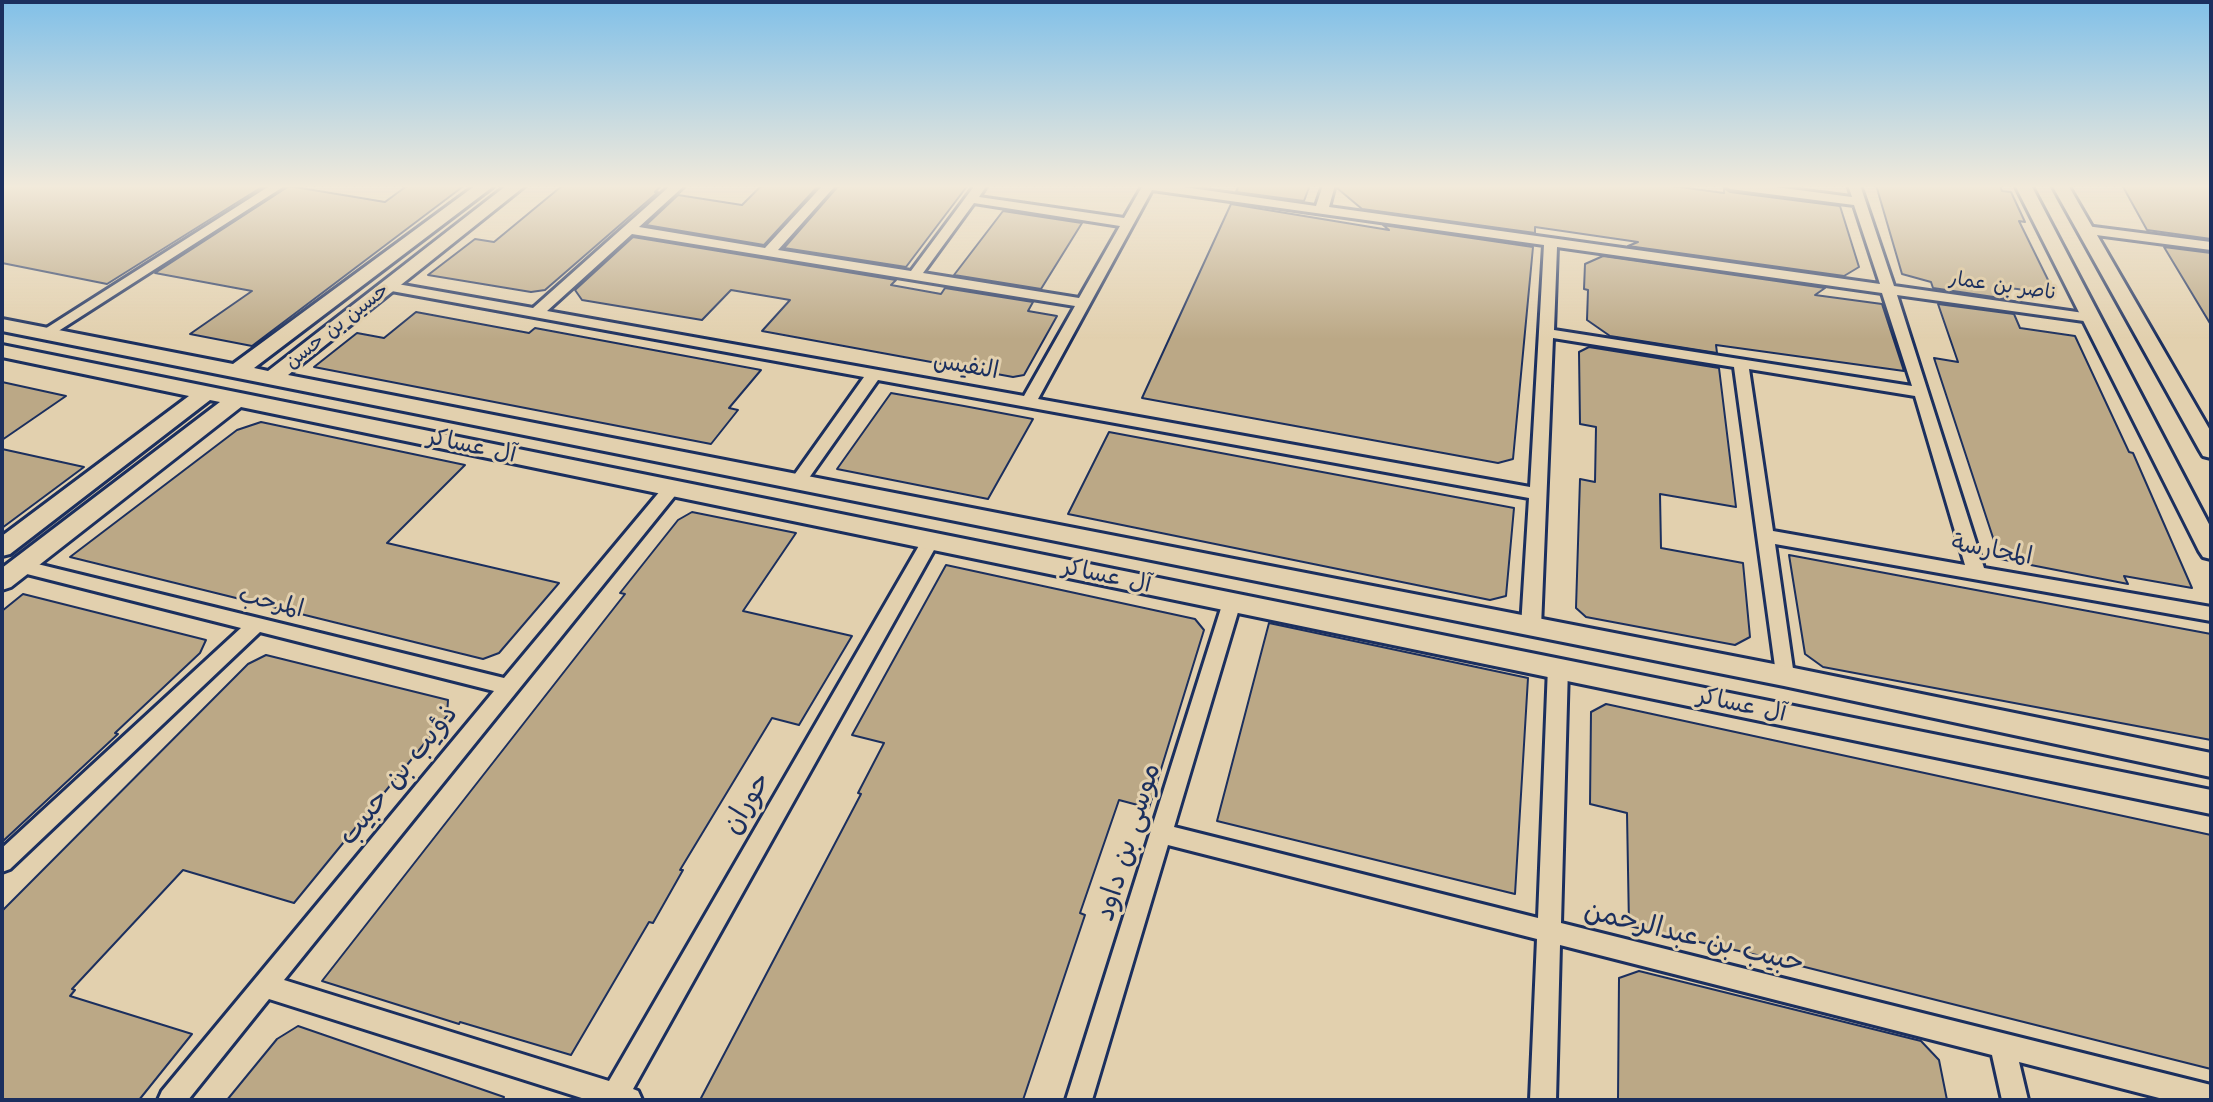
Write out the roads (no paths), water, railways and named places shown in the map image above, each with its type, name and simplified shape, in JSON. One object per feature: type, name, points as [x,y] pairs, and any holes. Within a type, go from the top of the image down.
[{"type":"street","points":[[44,334],[199,236]]},
{"type":"street","name":"حسين بن حسن","points":[[236,372],[418,236]]},
{"type":"street","name":"حسين بن حسن","points":[[269,380],[451,236]]},
{"type":"street","points":[[536,313],[624,236]]},
{"type":"street","points":[[671,236],[1083,303]]},
{"type":"street","points":[[768,252],[782,236]]},
{"type":"street","points":[[915,275],[943,236]]},
{"type":"street","points":[[1029,401],[1120,236]]},
{"type":"street","name":"ناصر بن عمار","points":[[1510,236],[2091,318]]},
{"type":"street","points":[[1871,236],[1976,571]]},
{"type":"street","points":[[2049,236],[2211,551]]},
{"type":"street","points":[[2090,236],[2211,451]]},
{"type":"street","points":[[2136,236],[2211,246]]},
{"type":"street","points":[[1531,627],[1551,242]]},
{"type":"street","name":"النفيس","points":[[386,286],[1538,494]]},
{"type":"street","name":"آل عساكر","points":[[2,325],[1784,676],[2211,765]]},
{"type":"street","points":[[1547,333],[1922,392]]},
{"type":"street","name":"آل عساكر","points":[[2,351],[2211,802]]},
{"type":"street","points":[[1741,364],[1784,676]]},
{"type":"street","points":[[798,481],[874,374]]},
{"type":"street","points":[[2,548],[207,392]]},
{"type":"street","points":[[2,581],[239,398]]},
{"type":"street","points":[[151,434],[180,422],[192,426],[183,440]]},
{"type":"street","name":"ذؤيب بن حبيب","points":[[171,1100],[672,488]]},
{"type":"street","points":[[71,498],[102,504]]},
{"type":"street","points":[[1005,555],[1019,526]]},
{"type":"street","name":"المحارسة","points":[[1764,536],[2211,614]]},
{"type":"street","name":"حوران","points":[[622,1098],[930,541]]},
{"type":"street","name":"المرحب","points":[[21,566],[508,687]]},
{"type":"street","name":"موسى بن داود","points":[[1079,1100],[1232,602]]},
{"type":"street","points":[[2,862],[256,625]]},
{"type":"street","points":[[1543,1100],[1558,667]]},
{"type":"street","name":"حبيب بن عبدالرحمن","points":[[1162,834],[2211,1098]]},
{"type":"street","points":[[266,986],[622,1098]]},
{"type":"street","points":[[2002,1044],[2015,1100]]}]
